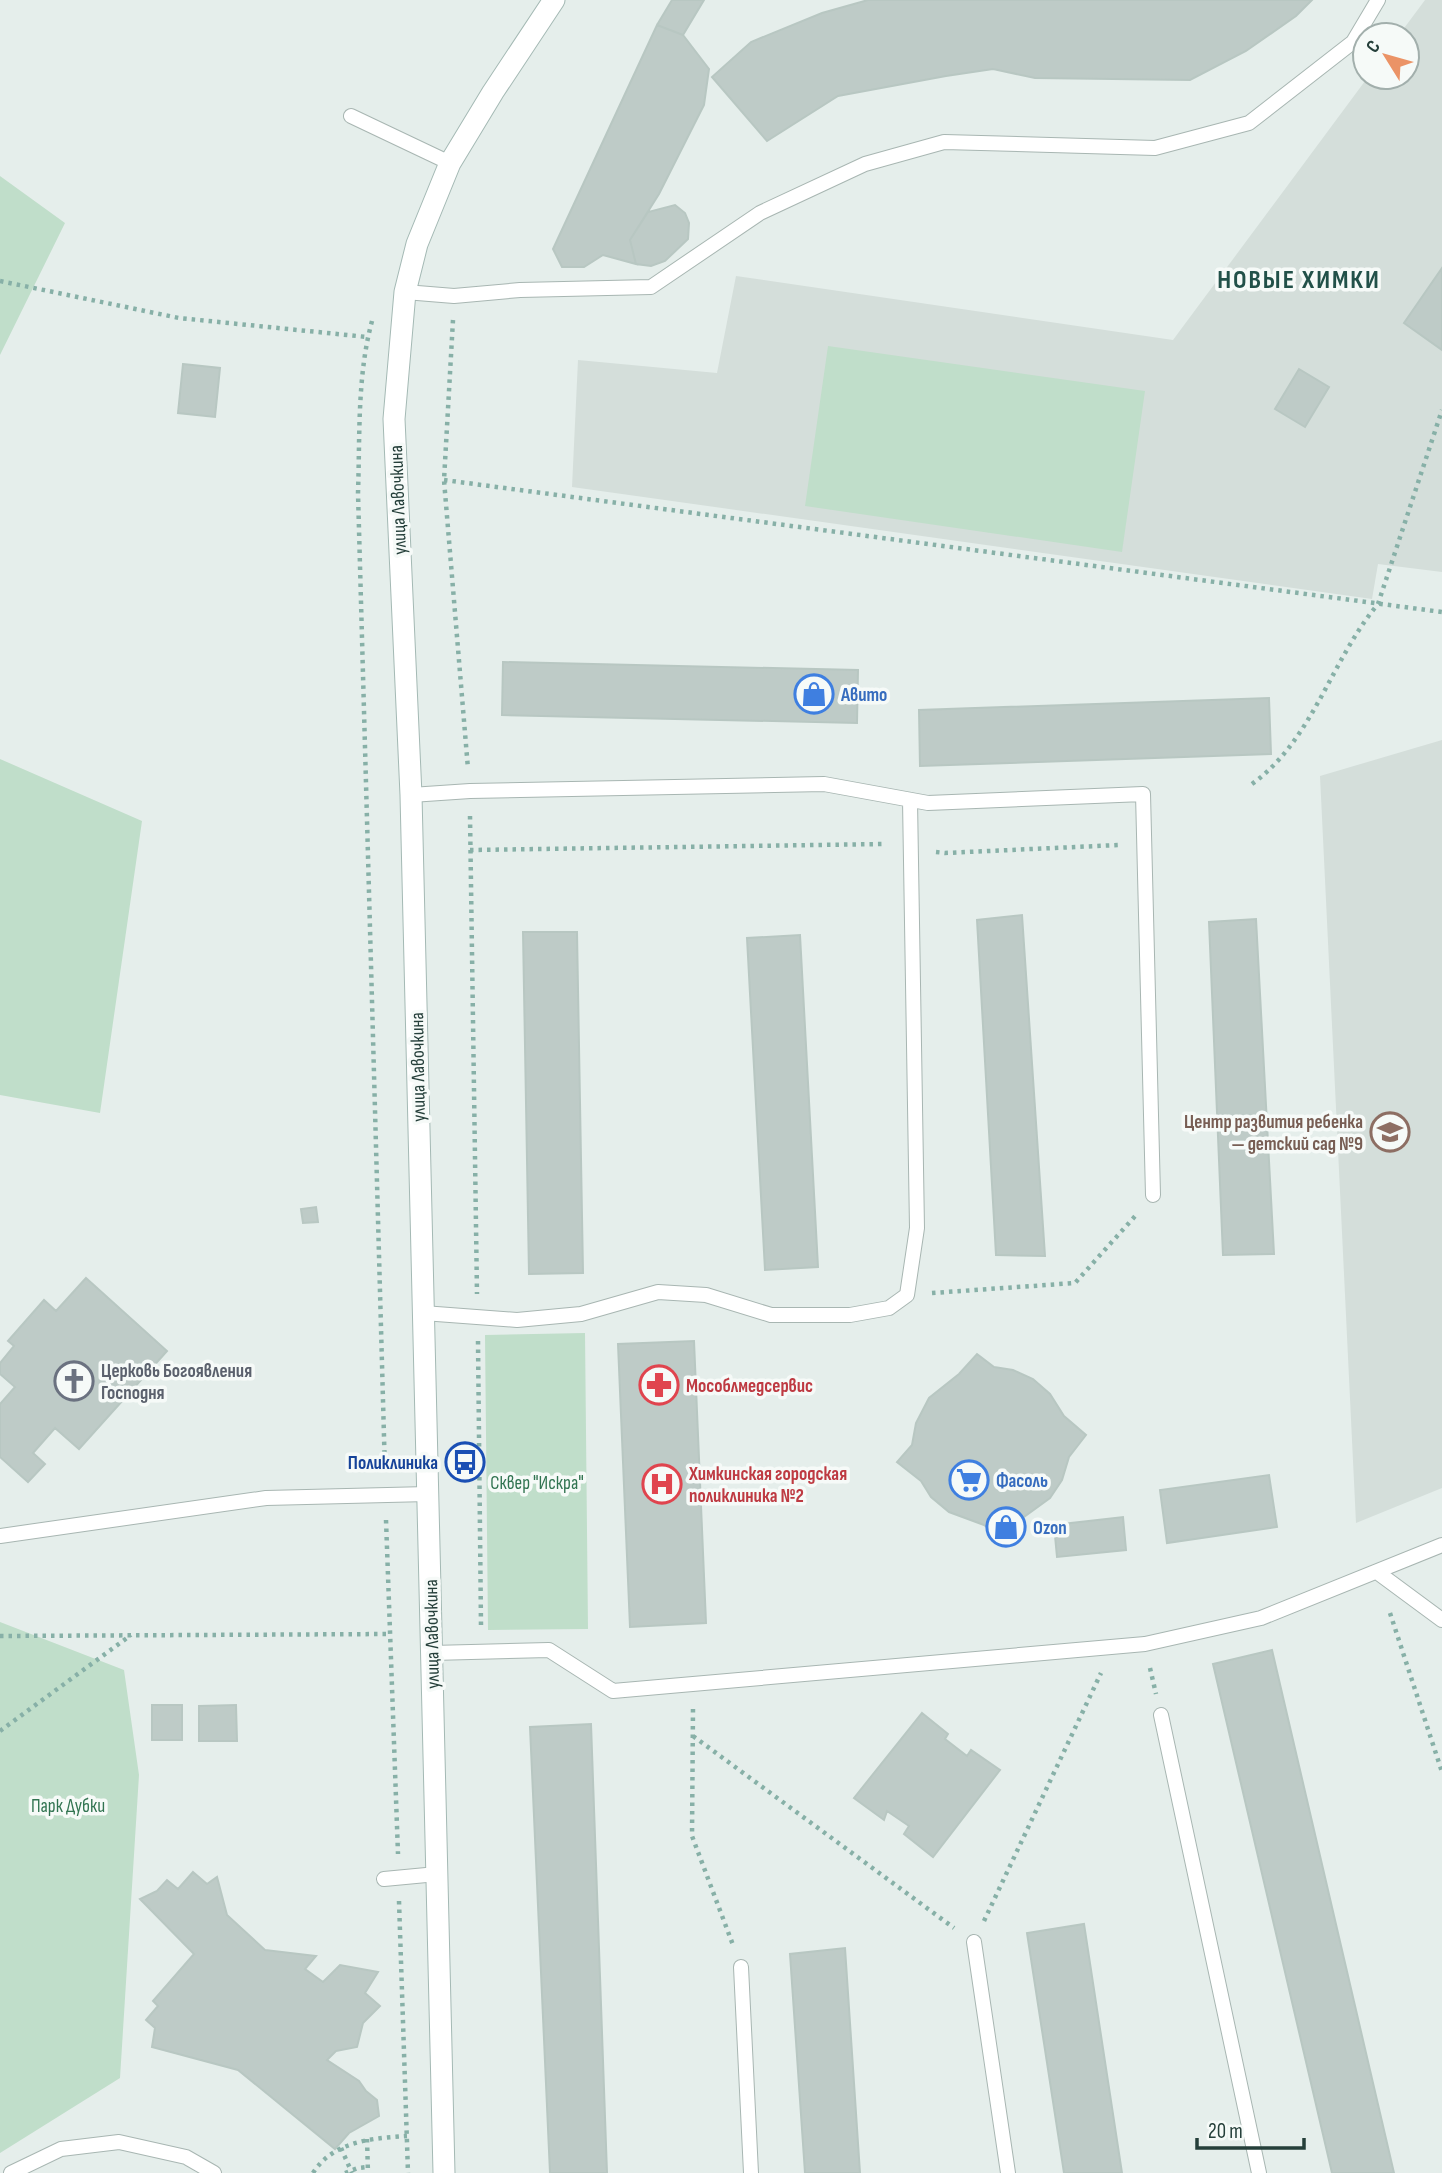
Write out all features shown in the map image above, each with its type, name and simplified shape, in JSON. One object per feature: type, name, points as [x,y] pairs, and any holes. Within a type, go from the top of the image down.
[{"type":"street","name":"улица Лавочкина","points":[[444,2173],[411,795],[394,419],[405,292],[417,244],[450,163],[554,0]]},
{"type":"lane","points":[[405,292],[454,296],[520,290],[651,287],[760,213],[866,164],[944,142],[1155,148],[1249,123],[1353,42],[1378,0]]},
{"type":"lane","points":[[351,116],[450,163]]},
{"type":"lane","points":[[411,795],[470,791],[824,783],[929,803],[1143,794],[1153,1195]]},
{"type":"lane","points":[[423,1313],[517,1320],[581,1314],[658,1292],[706,1295],[771,1315],[850,1315],[889,1308],[907,1295],[917,1227],[910,800]]},
{"type":"lane","points":[[0,1536],[266,1498],[428,1494]]},
{"type":"lane","points":[[432,1653],[549,1650],[613,1691],[1145,1644],[1261,1618],[1442,1545]]},
{"type":"lane","points":[[1377,1572],[1442,1620]]},
{"type":"lane","points":[[1160,1715],[1259,2173]]},
{"type":"lane","points":[[384,1879],[437,1874]]},
{"type":"lane","points":[[974,1942],[1008,2173]]},
{"type":"lane","points":[[741,1967],[751,2173]]},
{"type":"lane","points":[[11,2173],[61,2149],[119,2142],[186,2157],[214,2173]]},
{"type":"path","points":[[0,281],[179,318],[367,337]]},
{"type":"path","points":[[454,296],[444,481],[470,791],[481,1652]]},
{"type":"path","points":[[1252,784],[1270,771],[1299,735],[1359,627],[1378,604],[1442,411]]},
{"type":"path","points":[[444,481],[1442,612]]},
{"type":"path","points":[[470,850],[892,844],[945,853],[1144,843]]},
{"type":"path","points":[[907,1295],[1075,1283],[1153,1195]]},
{"type":"path","points":[[1377,1572],[1442,1772]]},
{"type":"path","points":[[0,1731],[132,1634]]},
{"type":"path","points":[[0,1636],[391,1634]]},
{"type":"path","points":[[1145,1644],[1160,1715]]},
{"type":"path","points":[[693,1736],[974,1942],[1113,1647]]},
{"type":"path","points":[[693,1684],[692,1836],[741,1967]]},
{"type":"path","points":[[313,2173],[341,2148],[367,2139],[407,2136]]},
{"type":"path","points":[[341,2148],[349,2172],[368,2170],[367,2139]]},
{"type":"shaded area","points":[[1425,0],[1442,0],[1442,572],[1378,564],[1372,599],[572,487],[578,360],[717,373],[736,276],[1173,340],[1358,91],[1421,91],[1421,21],[1409,21]]},
{"type":"shaded area","name":"Центр развития ребенка — детский сад №9","points":[[1442,740],[1442,1488],[1356,1523],[1320,776]]},
{"type":"green space","points":[[0,176],[65,223],[0,355]]},
{"type":"green space","points":[[828,346],[1145,391],[1122,552],[805,506]]},
{"type":"green space","points":[[0,759],[142,821],[100,1113],[0,1095]]},
{"type":"green space","name":"Сквер \"Искра\"","points":[[585,1333],[588,1629],[488,1630],[485,1335]]},
{"type":"green space","name":"Парк Дубки","points":[[0,1622],[124,1670],[139,1775],[120,2078],[0,2153]]},
{"type":"building","points":[[672,0],[704,0],[683,35],[657,25]]},
{"type":"building","points":[[868,0],[1312,0],[1296,16],[1246,51],[1190,80],[1035,78],[993,69],[838,96],[767,141],[712,77],[751,42],[822,13]]},
{"type":"building","points":[[657,25],[683,35],[709,69],[704,105],[659,194],[630,240],[636,264],[603,255],[584,267],[562,267],[553,249]]},
{"type":"building","points":[[675,205],[685,213],[689,223],[688,239],[665,261],[651,266],[636,264],[630,240],[648,212]]},
{"type":"building","points":[[1442,268],[1442,350],[1404,323]]},
{"type":"building","points":[[183,364],[220,368],[215,417],[178,413]]},
{"type":"building","points":[[1299,369],[1329,387],[1305,427],[1275,409]]},
{"type":"building","points":[[503,662],[858,670],[857,723],[502,715]]},
{"type":"building","points":[[1269,698],[1271,754],[920,766],[919,710]]},
{"type":"building","points":[[1022,915],[1045,1256],[996,1255],[977,920]]},
{"type":"building","points":[[1256,919],[1274,1254],[1223,1255],[1209,922]]},
{"type":"building","points":[[523,932],[577,932],[583,1273],[529,1274]]},
{"type":"building","points":[[800,935],[818,1267],[765,1270],[747,938]]},
{"type":"building","points":[[316,1207],[318,1222],[303,1223],[301,1209]]},
{"type":"building","name":"Церковь Богоявления Господня","points":[[86,1278],[167,1351],[79,1449],[55,1428],[33,1453],[45,1464],[28,1482],[0,1457],[0,1404],[15,1387],[0,1374],[0,1363],[14,1346],[8,1341],[44,1300],[56,1311]]},
{"type":"building","name":"Химкинская городская поликлиника №2","points":[[694,1341],[706,1623],[630,1627],[618,1344]]},
{"type":"building","points":[[977,1354],[994,1367],[1013,1370],[1033,1379],[1050,1394],[1064,1416],[1086,1435],[1069,1457],[1062,1480],[1050,1498],[1024,1517],[1009,1543],[984,1525],[949,1512],[931,1497],[921,1481],[897,1462],[912,1445],[916,1423],[929,1398],[959,1374]]},
{"type":"building","points":[[1269,1475],[1277,1527],[1167,1543],[1160,1490]]},
{"type":"building","points":[[1123,1517],[1126,1550],[1057,1557],[1054,1525]]},
{"type":"building","points":[[1272,1650],[1394,2173],[1332,2173],[1213,1664]]},
{"type":"building","points":[[152,1705],[182,1705],[182,1740],[152,1740]]},
{"type":"building","points":[[236,1705],[237,1741],[199,1741],[199,1706]]},
{"type":"building","points":[[922,1713],[948,1734],[945,1739],[967,1756],[971,1750],[1000,1770],[933,1857],[904,1834],[909,1826],[887,1811],[884,1820],[854,1798]]},
{"type":"building","points":[[591,1724],[607,2173],[550,2173],[530,1727]]},
{"type":"building","points":[[193,1872],[207,1884],[217,1877],[227,1915],[265,1950],[316,1956],[305,1969],[323,1982],[340,1965],[378,1972],[365,1993],[380,2006],[363,2023],[357,2047],[336,2051],[327,2060],[359,2081],[377,2100],[379,2116],[349,2133],[335,2149],[238,2070],[152,2047],[155,2028],[146,2020],[158,2006],[153,2001],[194,1954],[140,1899],[157,1891],[167,1880],[178,1889]]},
{"type":"building","points":[[1084,1924],[1122,2173],[1064,2173],[1027,1933]]},
{"type":"building","points":[[845,1948],[860,2173],[805,2173],[790,1954]]},
{"type":"place","name":"Авито","points":[[814,694]]},
{"type":"place","name":"Центр развития ребенка — детский сад №9","points":[[1390,1132]]},
{"type":"place","name":"Церковь Богоявления Господня","points":[[74,1381]]},
{"type":"place","name":"Мособлмедсервис","points":[[659,1385]]},
{"type":"place","name":"Поликлиника","points":[[465,1462]]},
{"type":"place","name":"Фасоль","points":[[969,1480]]},
{"type":"place","name":"Химкинская городская поликлиника №2","points":[[662,1484]]},
{"type":"place","name":"Ozon","points":[[1006,1527]]},
{"type":"district","name":"НОВЫЕ ХИМКИ","points":[[1299,279]]}]
